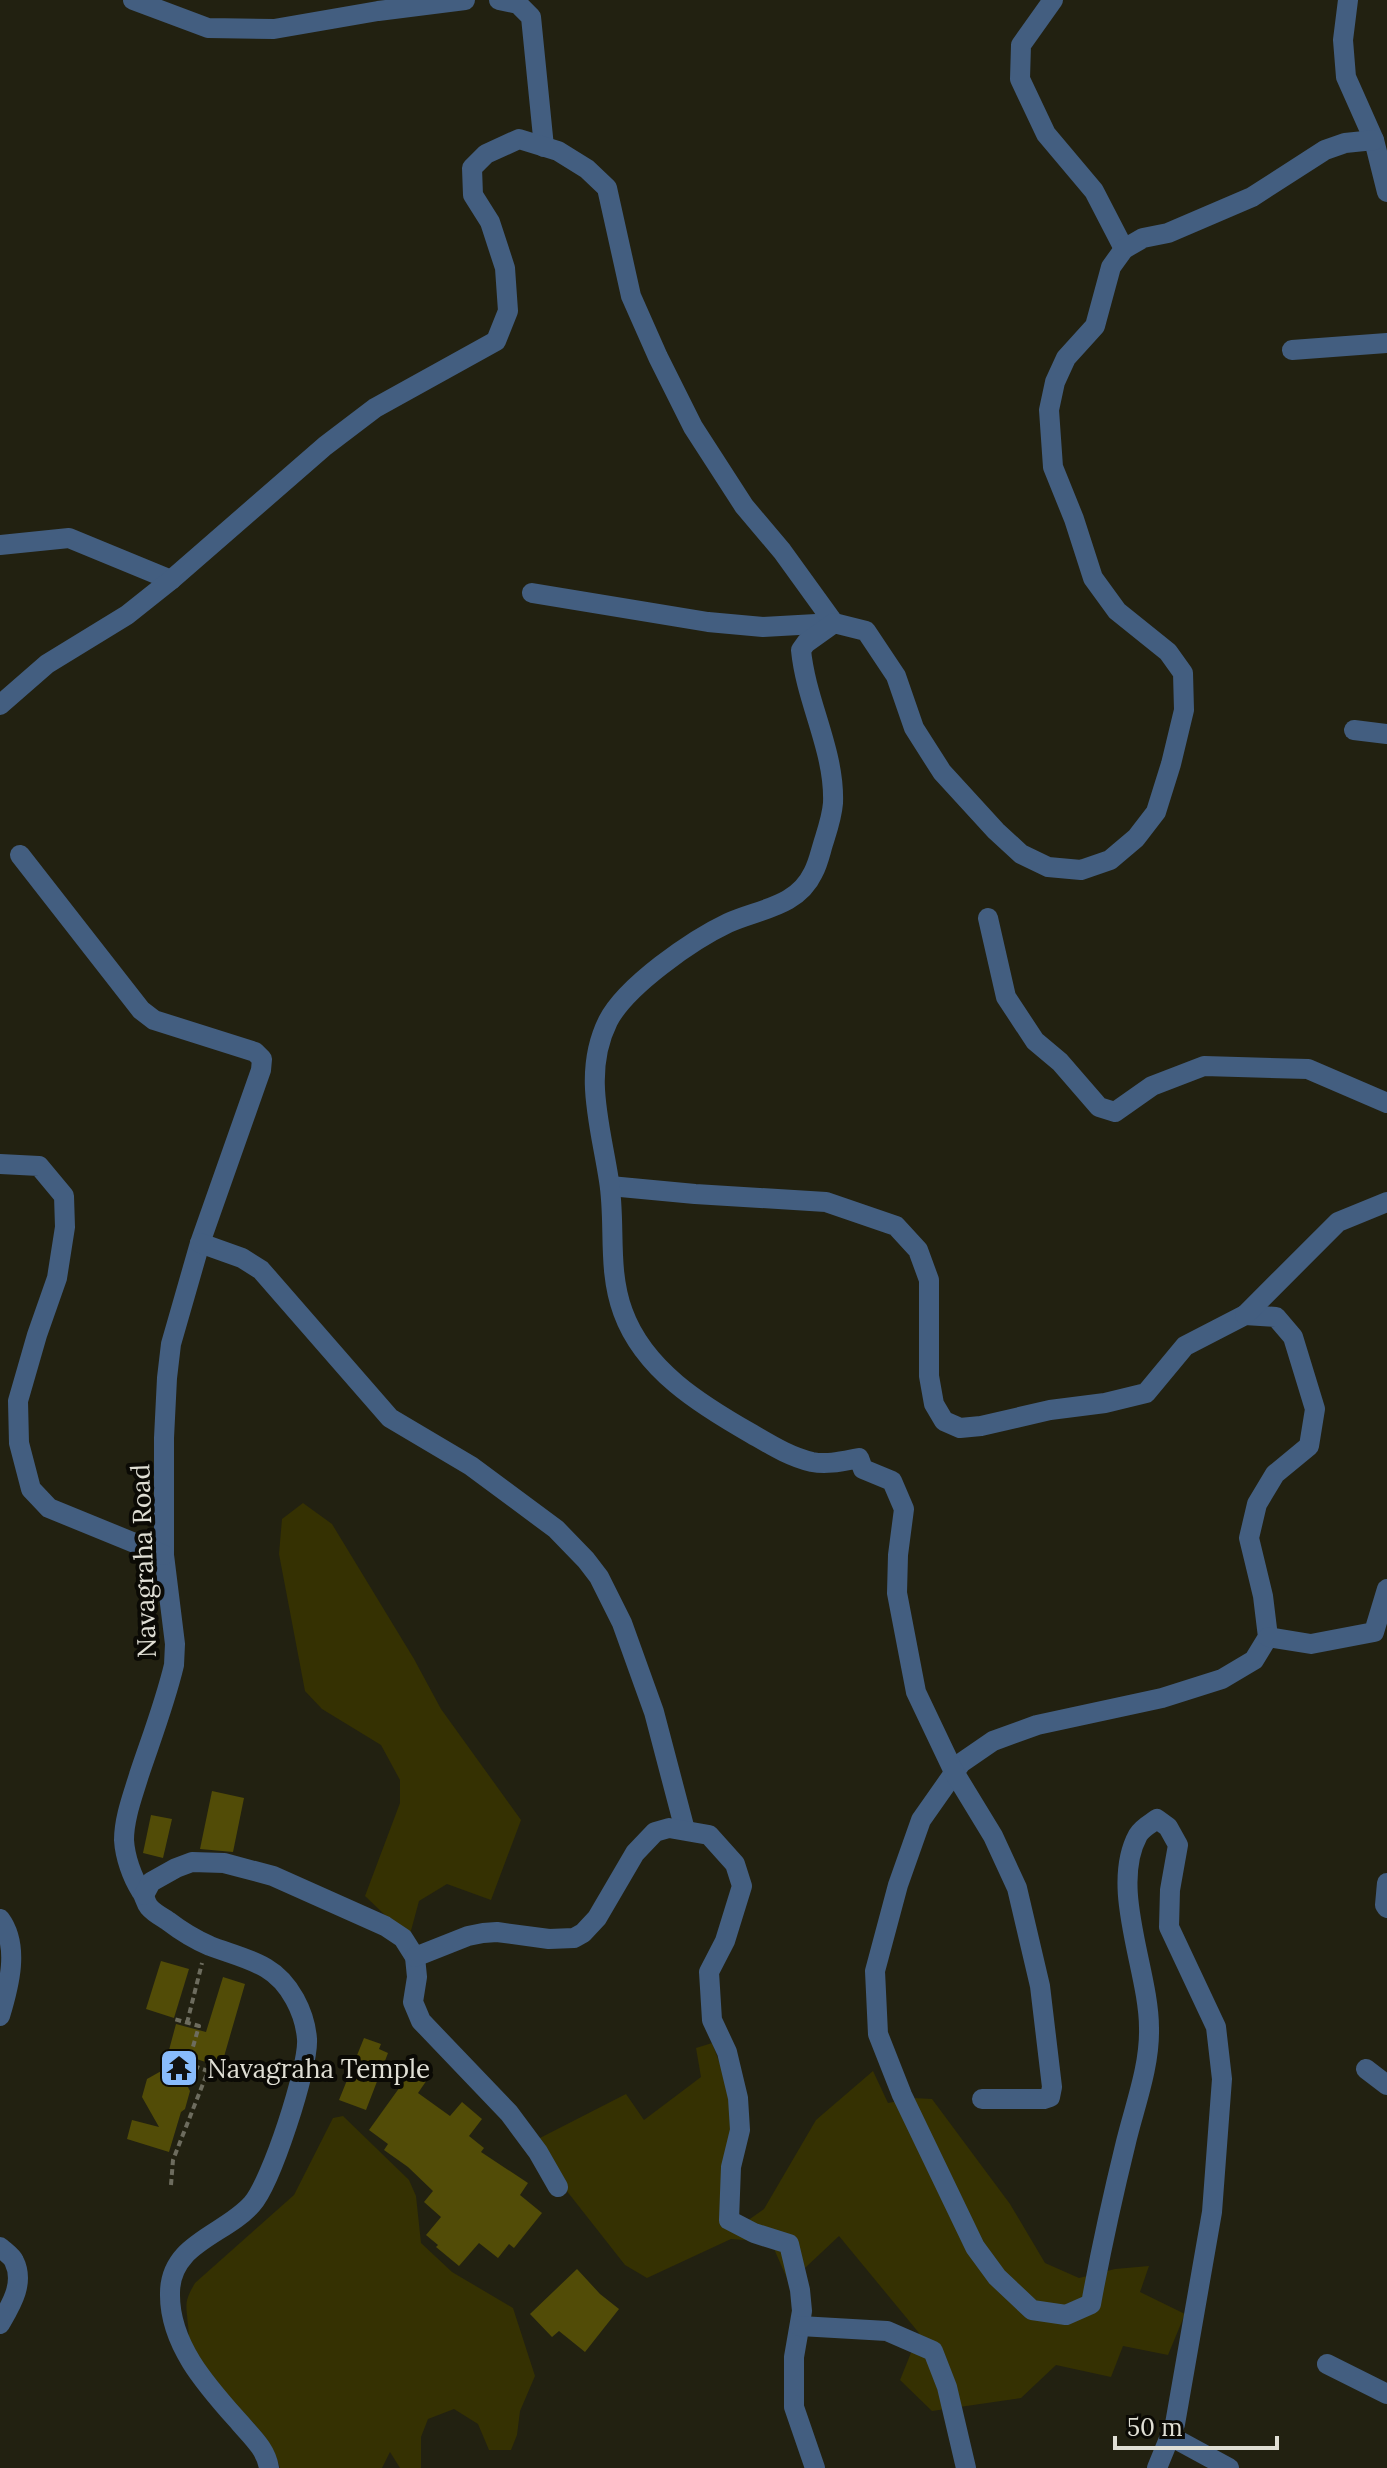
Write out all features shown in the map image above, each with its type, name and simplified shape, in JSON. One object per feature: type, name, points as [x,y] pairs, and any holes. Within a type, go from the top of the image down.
[{"type":"street","points":[[133,0],[208,28],[274,29],[465,0]]},
{"type":"street","points":[[499,0],[518,4],[531,17],[544,147]]},
{"type":"street","points":[[1053,0],[1021,45],[1020,79],[1046,134],[1094,191],[1124,249]]},
{"type":"street","points":[[1348,0],[1343,40],[1346,77],[1376,132],[1387,192]]},
{"type":"street","points":[[532,593],[708,622],[763,627],[834,623],[866,631],[896,676],[914,728],[942,772],[996,831],[1021,854],[1048,867],[1081,870],[1110,860],[1136,838],[1156,812],[1184,710],[1183,673],[1168,652],[1117,611],[1093,578],[1053,467],[1049,410],[1055,382],[1066,358],[1095,326],[1111,267],[1124,249],[1143,238],[1168,233],[1252,197],[1325,150],[1376,132]]},
{"type":"street","points":[[0,705],[47,664],[127,615],[325,446],[375,408],[496,341],[508,311],[505,268],[490,222],[473,195],[472,168],[486,154],[519,139],[558,151],[587,169],[607,188],[631,296],[693,427],[744,506],[782,551],[834,623]]},
{"type":"street","points":[[1292,350],[1387,343]]},
{"type":"street","points":[[0,545],[69,538],[171,580]]},
{"type":"street","points":[[834,623],[801,650],[803,671],[831,773],[833,805],[814,872],[803,890],[789,901],[727,924],[670,959],[625,997],[609,1018],[599,1041],[593,1078],[610,1186],[615,1283],[623,1313],[634,1336],[654,1364],[711,1410],[792,1456],[826,1464],[859,1458],[863,1469],[892,1481],[904,1509],[897,1593],[916,1692],[954,1772],[993,1836],[1017,1888],[1040,1986],[1052,2087],[1050,2097],[982,2099]]},
{"type":"street","points":[[1354,730],[1387,734]]},
{"type":"street","name":"Navagraha Road","points":[[20,855],[141,1010],[154,1020],[255,1052],[262,1059],[261,1070],[200,1243],[171,1344],[164,1438],[164,1555],[175,1644],[174,1665],[130,1803],[124,1840],[135,1882],[148,1906],[207,1944],[267,1969],[279,1978],[299,2008],[307,2042],[305,2062],[268,2179],[254,2203],[239,2217],[194,2245],[175,2267],[170,2292],[175,2326],[191,2362],[257,2442],[269,2468]]},
{"type":"street","points":[[988,918],[1006,997],[1035,1041],[1060,1062],[1099,1107],[1115,1112],[1152,1086],[1204,1066],[1308,1069],[1387,1103]]},
{"type":"street","points":[[5,1167],[39,1166],[64,1196],[65,1227],[57,1278],[18,1401],[19,1443],[31,1489],[49,1508],[164,1555]]},
{"type":"street","points":[[610,1186],[826,1202],[896,1226],[918,1250],[929,1280],[929,1376],[934,1404],[944,1421],[960,1428],[1146,1393],[1185,1346],[1245,1315],[1338,1222],[1387,1202]]},
{"type":"street","points":[[200,1243],[242,1258],[261,1270],[390,1418],[471,1466],[556,1529],[586,1560],[599,1577],[622,1623],[654,1712],[685,1830]]},
{"type":"street","points":[[1157,2468],[1175,2424],[1212,2212],[1222,2079],[1216,2027],[1169,1927],[1170,1890],[1178,1845],[1168,1827],[1157,1819],[1139,1832],[1128,1863],[1130,1910],[1148,2008],[1149,2030],[1145,2067],[1103,2240],[1091,2304],[1066,2315],[1032,2310],[997,2277],[975,2247],[902,2095],[878,2034],[875,1971],[898,1885],[921,1820],[961,1763],[993,1741],[1037,1725],[1162,1698],[1222,1679],[1254,1660],[1268,1637],[1263,1596],[1249,1538],[1257,1504],[1275,1474],[1309,1446],[1315,1409],[1293,1337],[1276,1317],[1245,1315]]},
{"type":"street","points":[[1268,1637],[1311,1644],[1374,1632],[1387,1589]]},
{"type":"street","points":[[415,1957],[483,1933],[574,1938],[597,1918],[635,1853],[655,1832],[669,1828],[709,1835],[735,1864],[742,1886],[725,1941],[709,1972],[712,2020],[727,2052],[738,2098],[740,2130],[731,2167],[729,2220],[754,2233],[789,2244],[802,2311],[794,2357],[794,2407],[815,2468]]},
{"type":"street","points":[[144,1895],[151,1882],[176,1868],[192,1862],[224,1863],[273,1876],[385,1926],[403,1938],[415,1957],[417,1977],[413,2002],[421,2021],[509,2113],[538,2152],[558,2187]]},
{"type":"street","points":[[1387,1883],[1387,1908]]},
{"type":"street","points":[[0,1919],[9,1932],[11,1980],[0,2016]]},
{"type":"street","points":[[1366,2069],[1387,2085]]},
{"type":"street","points":[[0,2247],[14,2259],[19,2285],[0,2324]]},
{"type":"street","points":[[800,2326],[887,2331],[933,2351],[947,2387],[966,2468]]},
{"type":"street","points":[[1327,2364],[1387,2394]]},
{"type":"street","points":[[1170,2436],[1229,2468]]},
{"type":"path","points":[[187,2023],[207,1944]]},
{"type":"path","points":[[171,2185],[173,2160],[208,2071],[188,2064],[199,2026],[174,2019]]},
{"type":"shaded area","points":[[303,1503],[332,1524],[441,1709],[521,1820],[491,1900],[447,1884],[419,1901],[409,1938],[365,1896],[400,1803],[400,1780],[381,1745],[322,1709],[305,1691],[279,1554],[282,1519]]},
{"type":"shaded area","points":[[712,2043],[735,2103],[732,2170],[740,2226],[764,2209],[816,2120],[873,2071],[888,2103],[913,2098],[932,2099],[1010,2204],[1045,2263],[1079,2278],[1115,2269],[1149,2266],[1140,2292],[1185,2314],[1168,2355],[1123,2346],[1111,2377],[1056,2365],[1021,2398],[932,2411],[900,2380],[919,2333],[839,2236],[789,2283],[771,2242],[731,2239],[647,2278],[625,2265],[555,2176],[536,2140],[626,2094],[644,2120],[701,2077],[696,2048]]},
{"type":"shaded area","points":[[343,2116],[409,2180],[416,2196],[421,2243],[452,2272],[513,2308],[535,2376],[520,2411],[517,2435],[511,2450],[489,2450],[478,2424],[454,2409],[428,2419],[421,2437],[421,2468],[400,2468],[390,2452],[382,2468],[280,2468],[273,2449],[262,2433],[197,2361],[189,2341],[186,2307],[195,2283],[294,2195],[333,2118]]},
{"type":"building","points":[[212,1791],[244,1798],[233,1852],[200,1849]]},
{"type":"building","points":[[151,1815],[172,1819],[163,1858],[143,1853]]},
{"type":"building","points":[[161,1961],[189,1969],[174,2018],[146,2009]]},
{"type":"building","points":[[223,1977],[245,1984],[221,2067],[169,2050],[176,2024],[206,2032]]},
{"type":"building","points":[[364,2038],[381,2044],[379,2049],[388,2053],[366,2110],[339,2100]]},
{"type":"building","points":[[169,2051],[190,2091],[169,2152],[127,2139],[132,2120],[159,2127],[142,2097],[147,2079],[163,2070]]},
{"type":"building","points":[[415,2066],[429,2077],[418,2093],[450,2116],[462,2102],[482,2119],[469,2136],[484,2148],[481,2152],[528,2183],[520,2195],[542,2213],[514,2248],[509,2244],[498,2258],[479,2243],[459,2266],[436,2247],[438,2245],[426,2235],[441,2217],[424,2202],[433,2191],[384,2150],[388,2144],[369,2130]]},
{"type":"building","points":[[577,2269],[619,2309],[585,2352],[559,2331],[552,2337],[530,2314]]},
{"type":"place","name":"Navagraha Temple","points":[[179,2068]]}]
